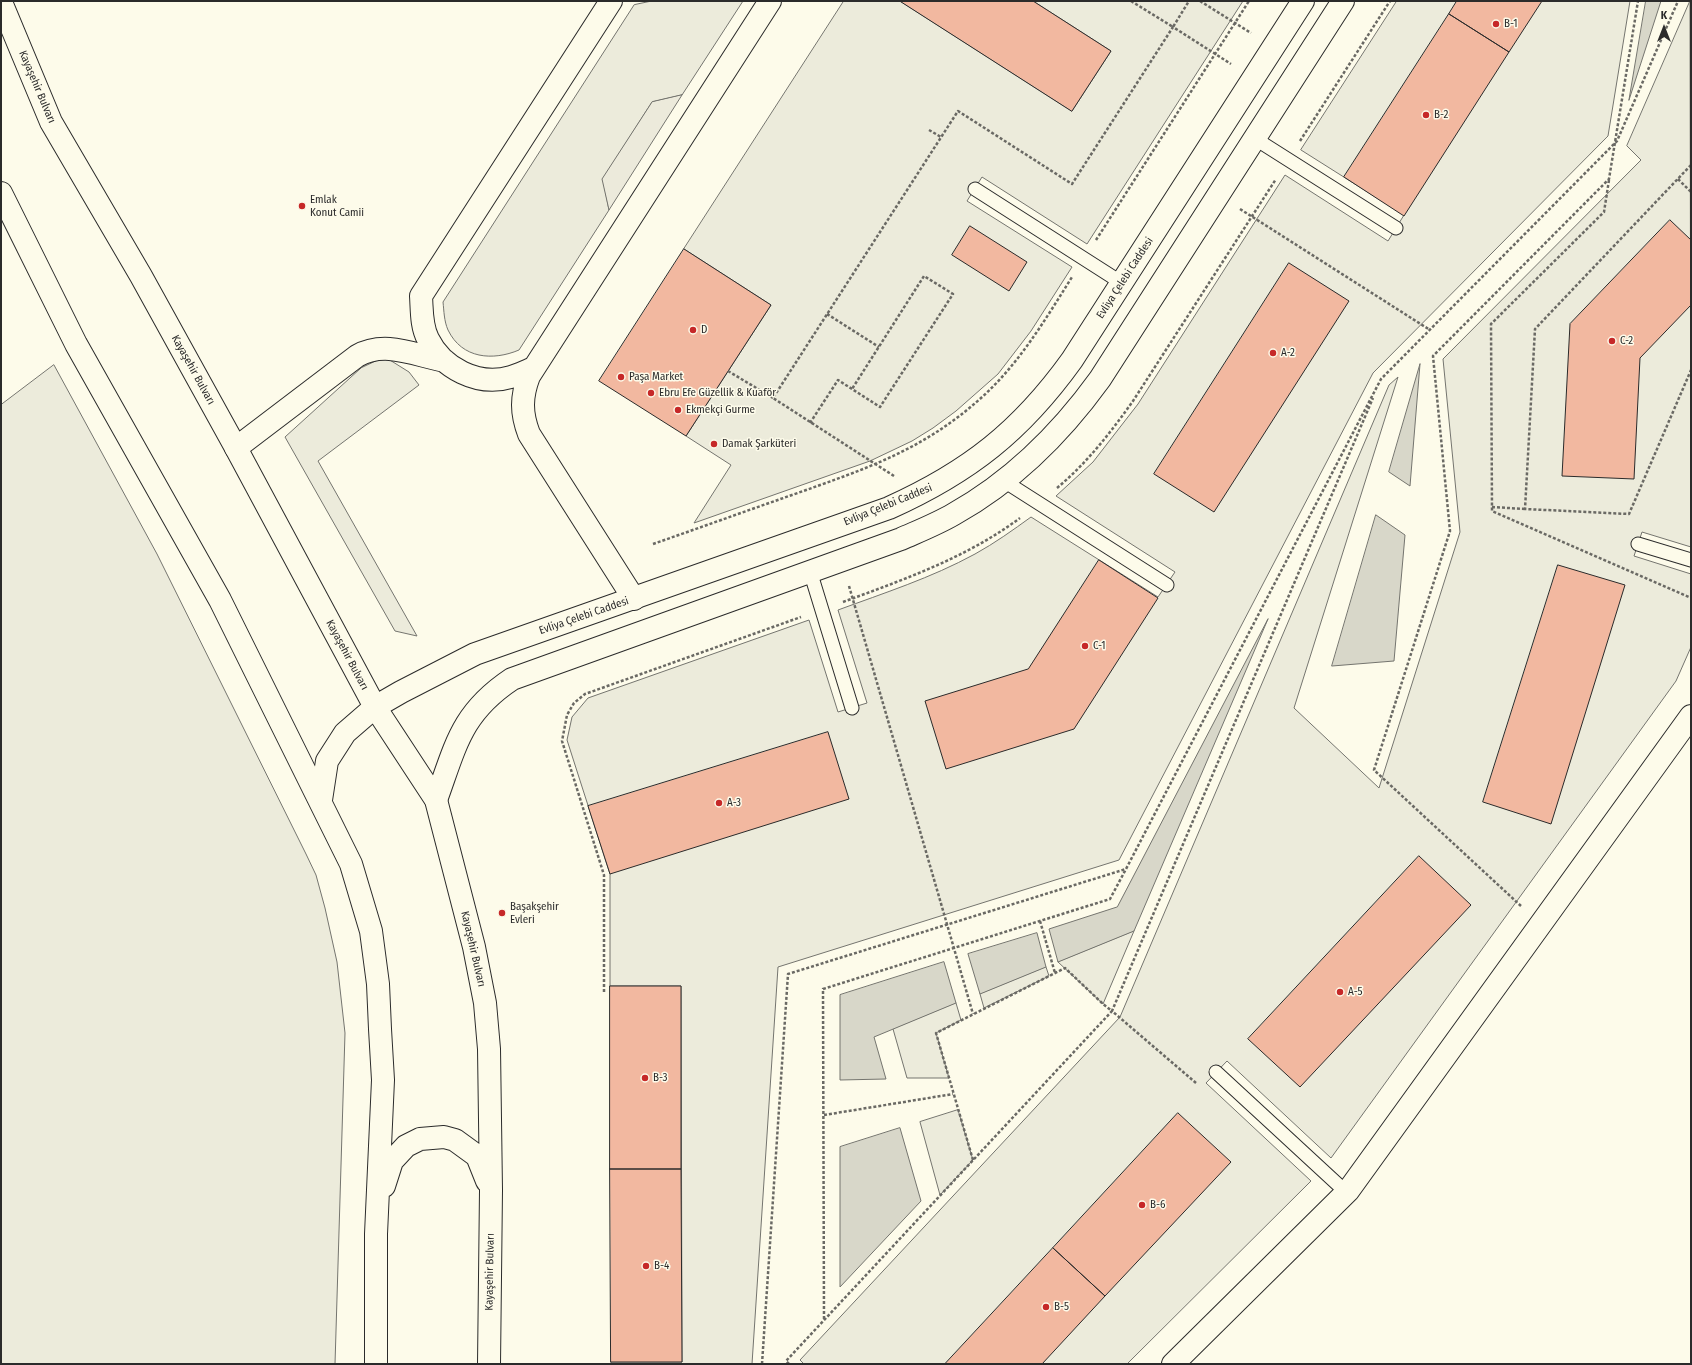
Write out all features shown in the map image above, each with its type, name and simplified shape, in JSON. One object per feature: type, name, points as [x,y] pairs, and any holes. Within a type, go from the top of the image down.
[{"type":"street","points":[[534,368],[509,378],[490,379],[471,376],[454,369],[439,356],[427,338],[422,320],[421,296],[611,1]]},
{"type":"street","points":[[634,599],[529,434],[524,420],[522,405],[524,390],[534,368],[770,1]]},
{"type":"street","name":"Evliya Çelebi Caddesi","points":[[321,800],[327,761],[345,733],[375,707],[401,692],[475,654],[889,508],[943,482],[982,455],[1035,408],[1072,360],[1303,1]]},
{"type":"street","points":[[436,800],[450,756],[466,722],[494,691],[512,679],[901,539],[953,515],[1004,481],[1035,455],[1081,405],[1105,372],[1343,1]]},
{"type":"street","name":"Kayaşehir Bulvarı","points":[[1,2],[51,122],[141,276],[236,448],[375,707],[436,800],[474,947],[486,1004],[489,1049],[491,1190],[489,1364]]},
{"type":"street","points":[[1,193],[76,344],[220,600],[321,800],[351,864],[371,931],[378,984],[383,1080],[376,1234],[376,1364]]},
{"type":"street","points":[[236,448],[357,356],[369,350],[387,348],[445,361]]},
{"type":"street","points":[[1173,1364],[1346,1192],[1691,716]]},
{"type":"street","points":[[376,1234],[386,1179],[392,1161],[406,1146],[420,1139],[444,1137],[455,1140],[476,1156],[491,1190]]},
{"type":"lane","points":[[1254,138],[1396,228]]},
{"type":"lane","points":[[975,189],[1122,283]]},
{"type":"lane","points":[[1004,481],[1167,585]]},
{"type":"lane","points":[[1638,544],[1691,560]]},
{"type":"lane","points":[[810,571],[852,708]]},
{"type":"lane","points":[[1216,1072],[1346,1192]]},
{"type":"path","points":[[1132,1],[1253,79]]},
{"type":"path","points":[[773,398],[958,111],[1072,184],[1189,1]]},
{"type":"path","points":[[1200,1],[1273,48]]},
{"type":"path","points":[[653,544],[876,464],[915,446],[936,433],[987,392],[1023,351],[1249,1]]},
{"type":"path","points":[[1638,1],[1604,212],[1491,324],[1492,511],[1691,598]]},
{"type":"path","points":[[824,1319],[823,989],[1110,899],[1381,379],[1614,145],[1678,1]]},
{"type":"path","points":[[929,130],[941,137]]},
{"type":"path","points":[[1526,509],[1535,329],[1691,166]]},
{"type":"path","points":[[1541,924],[1374,770],[1450,531],[1433,356],[1609,179]]},
{"type":"path","points":[[1678,180],[1691,192]]},
{"type":"path","points":[[1218,195],[1430,330]]},
{"type":"path","points":[[810,423],[838,380],[852,389],[880,407],[953,294],[924,276],[852,389]]},
{"type":"path","points":[[827,314],[879,347]]},
{"type":"path","points":[[1492,507],[1629,514],[1691,370]]},
{"type":"path","points":[[728,371],[773,398],[921,493]]},
{"type":"path","points":[[789,1364],[786,1361],[824,1319],[1112,1011],[1381,379]]},
{"type":"path","points":[[842,560],[973,1014]]},
{"type":"path","points":[[762,1364],[788,974],[1126,869]]},
{"type":"path","points":[[1040,921],[1055,973]]},
{"type":"path","points":[[973,1160],[936,1033],[1065,968],[1112,1011],[1202,1088]]},
{"type":"path","points":[[824,1115],[953,1094]]},
{"type":"shaded area","points":[[652,1],[743,1],[682,95],[652,102],[603,179],[609,210],[519,350],[499,356],[479,355],[470,352],[461,347],[454,340],[448,330],[443,302],[634,5]]},
{"type":"shaded area","points":[[844,1],[900,1],[1072,111],[1111,51],[1033,1],[1243,1],[1087,244],[982,177],[967,201],[1072,267],[1031,331],[998,374],[956,411],[912,441],[870,461],[694,523],[731,465],[686,436],[771,305],[684,249]]},
{"type":"shaded area","points":[[1397,1],[1630,1],[1608,136],[1373,373],[1119,860],[778,967],[752,1364],[611,1364],[611,1362],[682,1362],[681,986],[610,986],[610,874],[567,740],[572,717],[588,698],[809,620],[838,712],[867,703],[838,610],[907,585],[958,563],[1011,532],[1031,517],[1158,597],[1175,572],[1056,496],[1093,462],[1138,404],[1285,175],[1388,241],[1404,215],[1301,150]]},
{"type":"shaded area","points":[[1646,1],[1661,1],[1629,100]]},
{"type":"shaded area","points":[[1690,1],[1691,547],[1642,532],[1634,556],[1691,574],[1691,647],[1676,681],[1331,1158],[1227,1061],[1206,1083],[1311,1181],[1127,1364],[804,1364],[800,1360],[1120,1017],[1389,385],[1398,377],[1294,708],[1379,788],[1460,532],[1443,359],[1641,160],[1627,146]]},
{"type":"shaded area","points":[[682,95],[609,210],[602,179],[652,102]]},
{"type":"shaded area","points":[[385,357],[409,372],[419,385],[318,461],[417,636],[395,631],[285,437],[361,368]]},
{"type":"shaded area","points":[[1420,364],[1410,486],[1389,472]]},
{"type":"shaded area","points":[[54,365],[157,554],[316,875],[337,962],[345,1033],[335,1364],[1,1364],[1,405]]},
{"type":"shaded area","points":[[1376,515],[1405,535],[1394,661],[1332,666]]},
{"type":"shaded area","points":[[1268,619],[1134,931],[1058,962],[1049,929],[1117,907]]},
{"type":"shaded area","points":[[1134,931],[1103,1004],[1058,962]]},
{"type":"shaded area","points":[[1037,933],[1046,967],[980,994],[968,954]]},
{"type":"shaded area","points":[[944,962],[956,1003],[874,1037],[886,1079],[840,1080],[840,995]]},
{"type":"shaded area","points":[[1046,967],[1049,976],[984,1008],[980,994]]},
{"type":"shaded area","points":[[956,1003],[961,1020],[936,1033],[949,1078],[907,1078],[893,1029]]},
{"type":"shaded area","points":[[958,1110],[973,1160],[940,1195],[920,1122]]},
{"type":"shaded area","points":[[900,1128],[921,1201],[840,1287],[840,1147]]},
{"type":"building","points":[[900,1],[1033,1],[1111,51],[1072,111]]},
{"type":"building","name":"B-1","points":[[1457,1],[1542,1],[1509,52],[1449,14]]},
{"type":"building","name":"B-2","points":[[1449,14],[1509,52],[1404,216],[1344,177]]},
{"type":"building","name":"C-2","points":[[1670,220],[1691,240],[1691,305],[1640,358],[1634,479],[1562,476],[1570,324]]},
{"type":"building","points":[[970,226],[1027,262],[1009,291],[952,255]]},
{"type":"building","name":"D","points":[[684,249],[771,305],[686,436],[599,381]]},
{"type":"building","name":"A-2","points":[[1289,263],[1349,301],[1214,512],[1154,474]]},
{"type":"building","name":"C-1","points":[[1099,560],[1158,598],[1074,729],[946,769],[925,701],[1028,669]]},
{"type":"building","points":[[1558,565],[1625,585],[1551,824],[1483,802]]},
{"type":"building","name":"A-3","points":[[828,732],[849,799],[610,874],[588,806]]},
{"type":"building","name":"A-5","points":[[1419,856],[1471,905],[1300,1087],[1248,1039]]},
{"type":"building","name":"B-3","points":[[610,986],[681,986],[681,1169],[610,1169]]},
{"type":"building","name":"B-6","points":[[1178,1113],[1231,1162],[1105,1296],[1053,1248]]},
{"type":"building","name":"B-4","points":[[610,1169],[681,1169],[682,1362],[611,1362]]},
{"type":"building","name":"B-5","points":[[1053,1248],[1105,1296],[1042,1364],[945,1364]]},
{"type":"place","name":"B-1","points":[[1496,24]]},
{"type":"place","name":"B-2","points":[[1426,115]]},
{"type":"place","name":"Emlak Konut Camii","points":[[302,206]]},
{"type":"place","name":"D","points":[[693,330]]},
{"type":"place","name":"C-2","points":[[1612,341]]},
{"type":"place","name":"A-2","points":[[1273,353]]},
{"type":"place","name":"Paşa Market","points":[[621,377]]},
{"type":"place","name":"Ebru Efe Güzellik & Kuaför","points":[[651,393]]},
{"type":"place","name":"Ekmekçi Gurme","points":[[678,410]]},
{"type":"place","name":"Damak Şarküteri","points":[[714,444]]},
{"type":"place","name":"C-1","points":[[1085,646]]},
{"type":"place","name":"A-3","points":[[719,803]]},
{"type":"place","name":"Başakşehir Evleri","points":[[502,913]]},
{"type":"place","name":"A-5","points":[[1340,992]]},
{"type":"place","name":"B-3","points":[[645,1078]]},
{"type":"place","name":"B-6","points":[[1142,1205]]},
{"type":"place","name":"B-4","points":[[646,1266]]},
{"type":"place","name":"B-5","points":[[1046,1307]]}]
